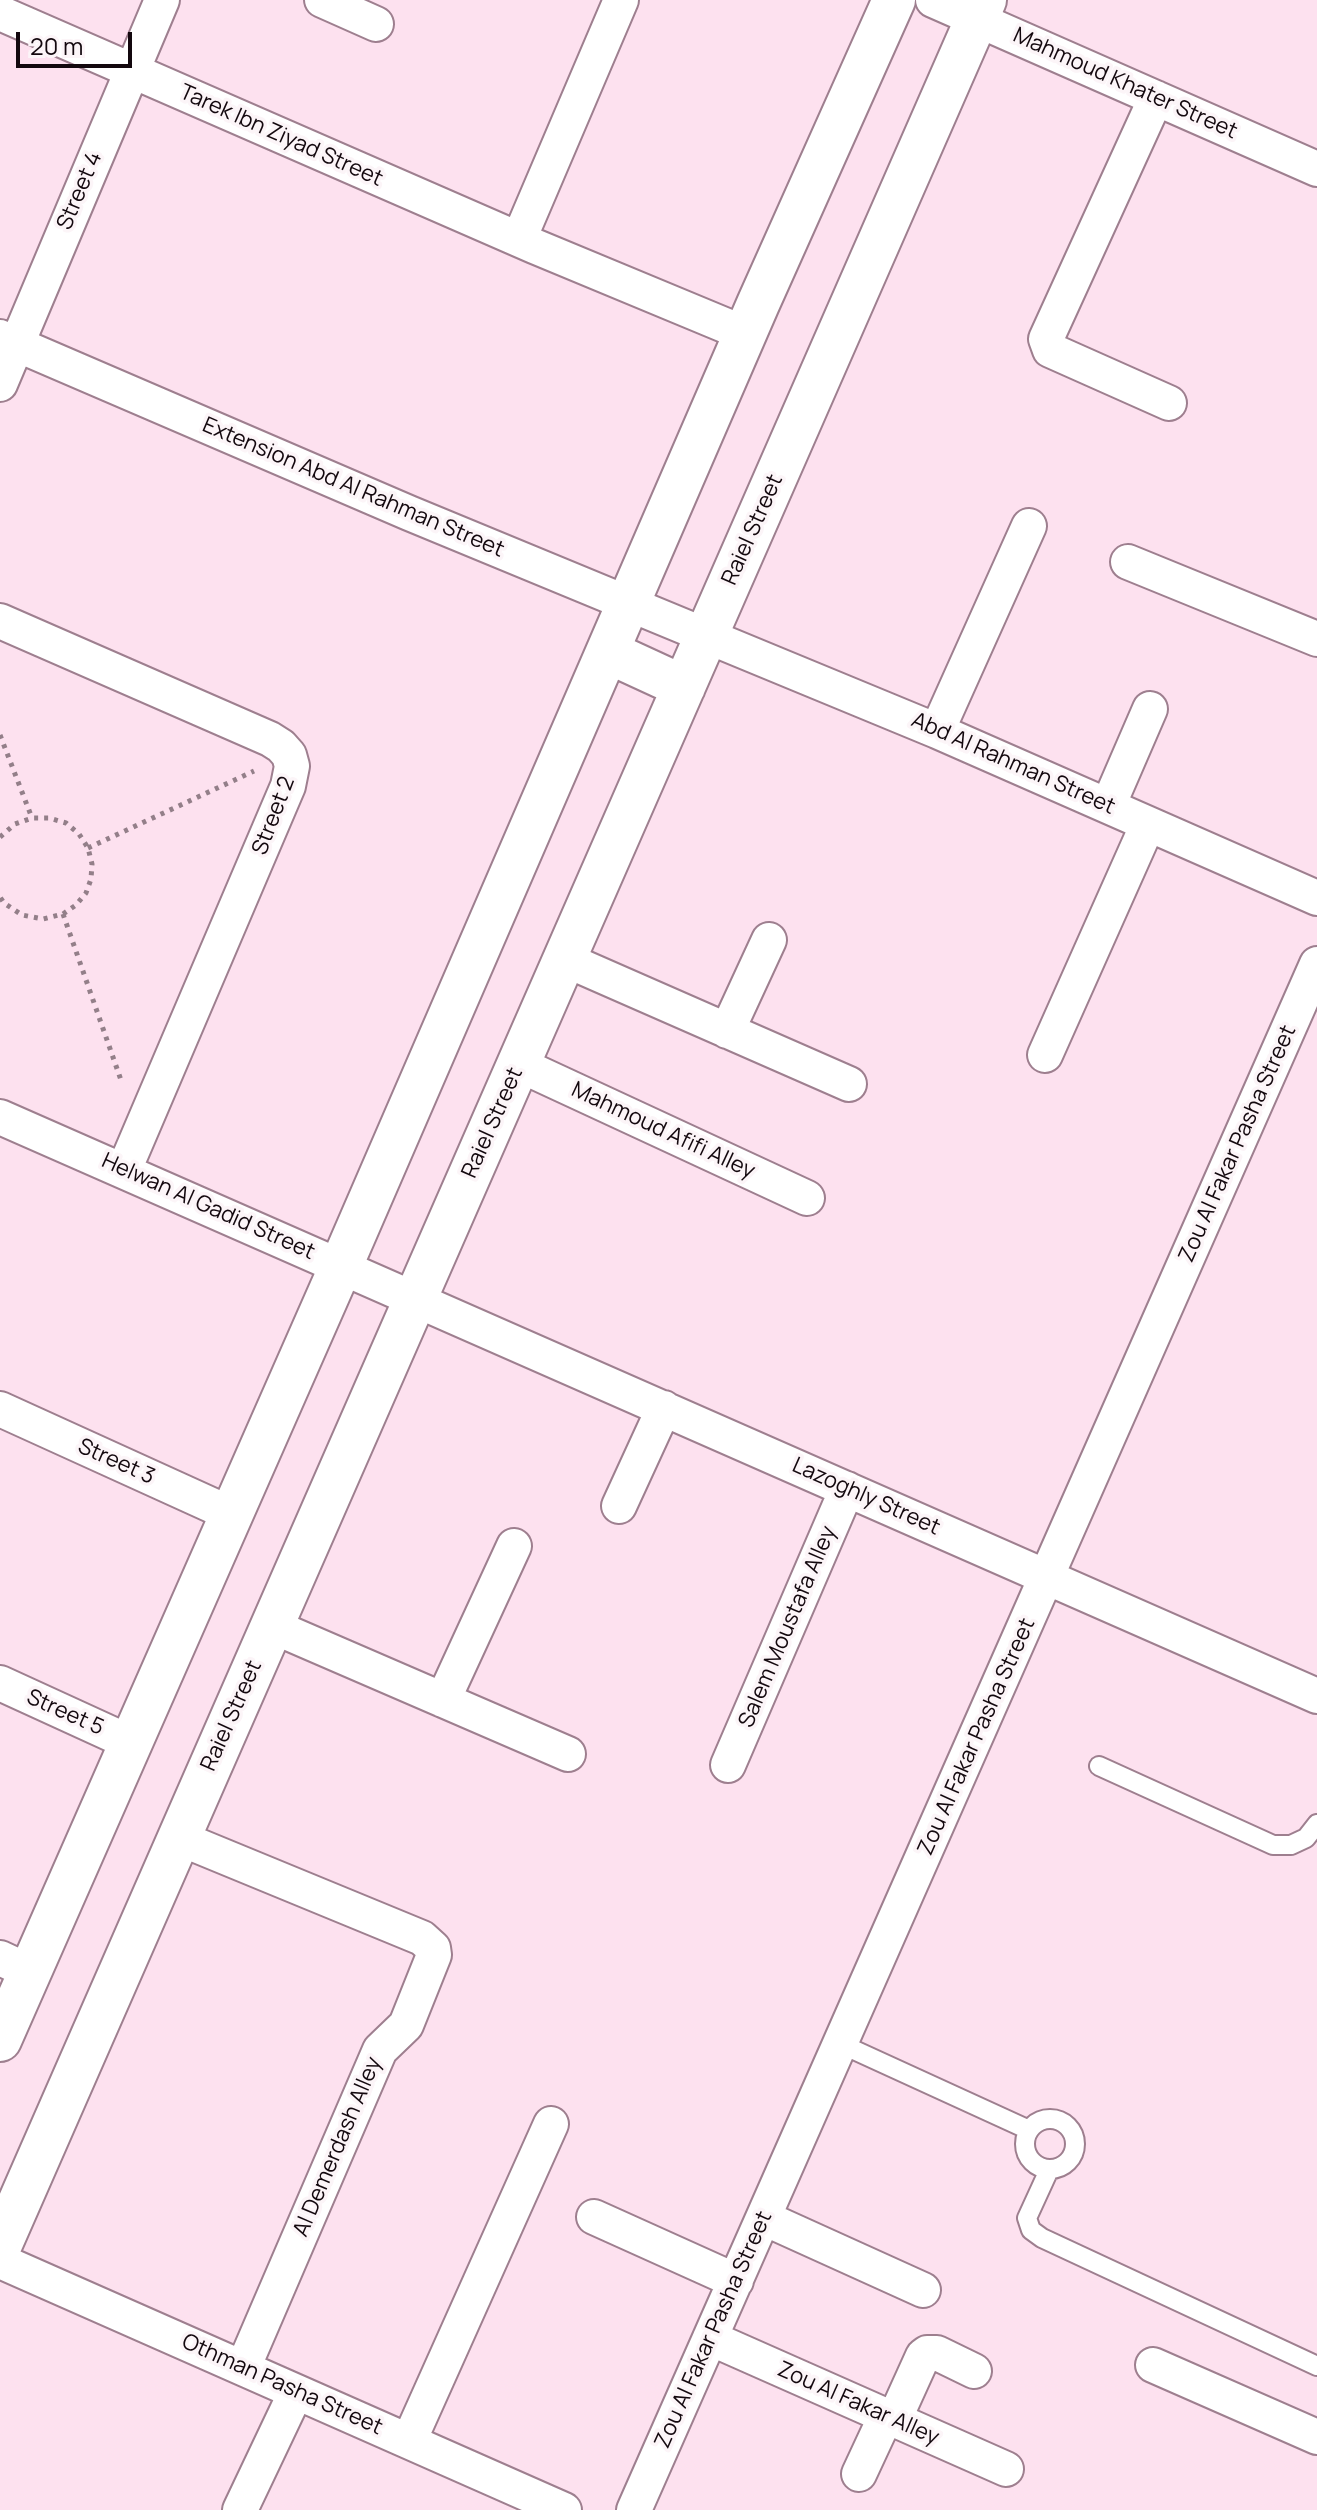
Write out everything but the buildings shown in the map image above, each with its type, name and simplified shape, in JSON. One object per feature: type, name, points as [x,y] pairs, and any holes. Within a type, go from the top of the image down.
[{"type":"street","name":"Street 4","points":[[0,384],[8,341],[162,0]]},
{"type":"street","points":[[322,0],[376,24]]},
{"type":"street","points":[[519,239],[621,0]]},
{"type":"street","points":[[0,2040],[15,1965],[131,1743],[894,0]]},
{"type":"street","name":"Mahmoud Khater Street","points":[[933,0],[981,10],[1156,98],[1317,169]]},
{"type":"street","name":"Raiel Street","points":[[0,2246],[981,10]]},
{"type":"street","name":"Tarek Ibn Ziyad Street","points":[[0,13],[519,239],[746,334]]},
{"type":"street","points":[[1156,98],[1046,339],[1050,350],[1169,403]]},
{"type":"street","name":"Extension Abd Al Rahman Street","points":[[8,341],[409,513],[707,634]]},
{"type":"street","points":[[937,731],[1029,526]]},
{"type":"street","points":[[1128,562],[1317,639]]},
{"type":"street","name":"Street 2","points":[[0,621],[270,739],[289,755],[292,766],[288,786],[124,1170]]},
{"type":"street","name":"Abd Al Rahman Street","points":[[707,634],[1317,898]]},
{"type":"street","points":[[608,652],[684,687]]},
{"type":"street","points":[[1108,806],[1150,709]]},
{"type":"street","points":[[1045,1055],[1148,824]]},
{"type":"street","points":[[727,1031],[769,940]]},
{"type":"street","points":[[564,959],[849,1084]]},
{"type":"street","name":"Zou Al Fakar Pasha Street","points":[[634,2510],[1317,964]]},
{"type":"street","name":"Mahmoud Afifi Alley","points":[[518,1064],[807,1198]]},
{"type":"street","name":"Helwan Al Gadid Street","points":[[0,1117],[416,1298]]},
{"type":"street","name":"Lazoghly Street","points":[[416,1298],[1317,1696]]},
{"type":"street","points":[[619,1506],[664,1408]]},
{"type":"street","name":"Street 3","points":[[0,1409],[231,1514]]},
{"type":"street","name":"Salem Moustafa Alley","points":[[728,1765],[847,1489]]},
{"type":"street","points":[[443,1700],[514,1546]]},
{"type":"street","points":[[272,1626],[568,1754]]},
{"type":"street","name":"Street 5","points":[[0,1683],[131,1743]]},
{"type":"street","name":"Al Demerdash Alley","points":[[179,1838],[422,1938],[433,1948],[434,1955],[406,2025],[380,2050],[243,2368]]},
{"type":"street","points":[[409,2441],[551,2124]]},
{"type":"street","points":[[594,2217],[736,2281]]},
{"type":"street","points":[[764,2218],[923,2290]]},
{"type":"street","name":"Othman Pasha Street","points":[[0,2261],[564,2510]]},
{"type":"street","name":"Zou Al Fakar Alley","points":[[710,2338],[1006,2469]]},
{"type":"street","points":[[859,2474],[923,2356],[937,2353],[974,2371]]},
{"type":"street","points":[[1153,2365],[1317,2437]]},
{"type":"street","points":[[240,2510],[296,2392]]},
{"type":"lane","points":[[1099,1766],[1273,1845],[1291,1845],[1306,1838],[1317,1824]]},
{"type":"lane","points":[[841,2044],[1029,2130]]},
{"type":"lane","points":[[1049,2119],[1061,2121],[1070,2128],[1075,2139],[1075,2150],[1070,2161],[1060,2168],[1049,2170],[1038,2167],[1025,2150],[1029,2130],[1038,2122],[1049,2119]]},
{"type":"lane","points":[[1049,2170],[1027,2218],[1031,2230],[1042,2238],[1317,2366]]},
{"type":"path","points":[[0,735],[32,818]]},
{"type":"path","points":[[88,848],[289,755]]},
{"type":"path","points":[[0,837],[15,824],[32,818],[49,818],[66,823],[79,834],[88,848],[92,864],[86,893],[63,914],[43,919],[22,915],[0,897]]},
{"type":"path","points":[[63,914],[139,1134]]}]
